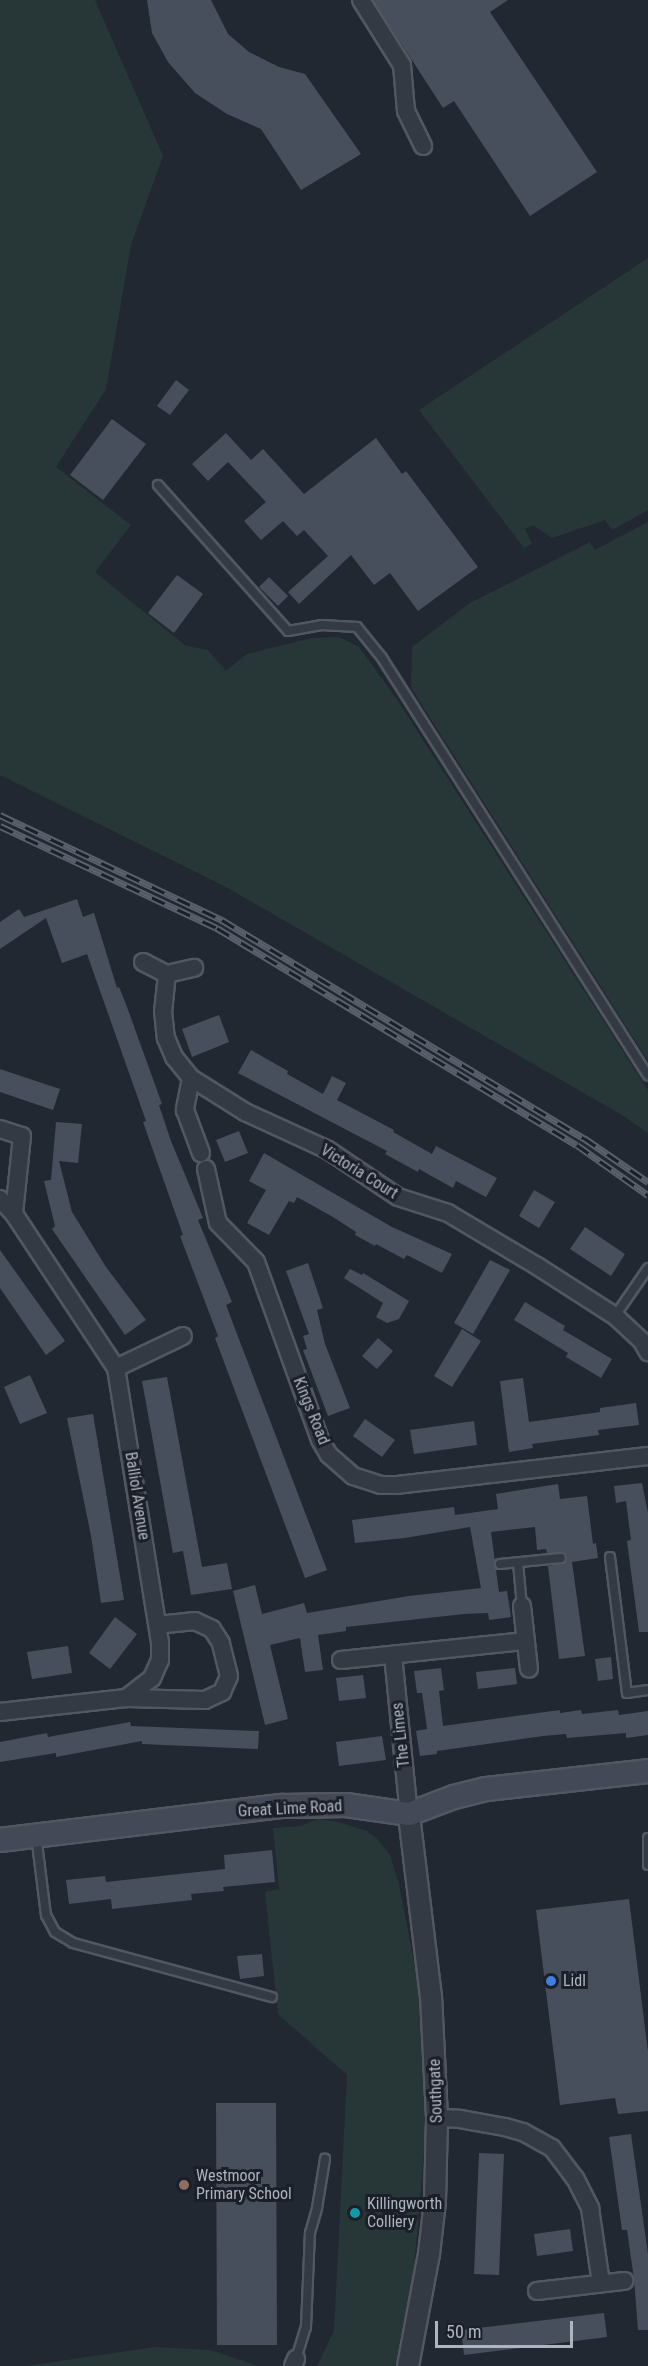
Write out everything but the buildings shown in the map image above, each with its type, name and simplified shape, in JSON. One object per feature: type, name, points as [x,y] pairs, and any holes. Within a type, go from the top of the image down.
[{"type":"main road","name":"Great Lime Road","points":[[0,1840],[148,1820],[318,1804],[346,1805],[409,1814],[454,1797],[486,1790],[648,1771]]},
{"type":"street","points":[[361,0],[402,66],[409,123],[423,146]]},
{"type":"street","points":[[143,962],[167,974],[194,968]]},
{"type":"street","name":"Victoria Court","points":[[167,974],[162,1011],[166,1038],[174,1057],[191,1078],[245,1112],[328,1150],[398,1197],[448,1213],[591,1298],[642,1341],[648,1352]]},
{"type":"street","points":[[191,1078],[185,1110],[201,1153]]},
{"type":"street","points":[[0,1129],[22,1136],[14,1214]]},
{"type":"street","name":"Kings Road","points":[[206,1169],[218,1223],[256,1262],[320,1440],[329,1455],[353,1476],[381,1485],[398,1485],[648,1456]]},
{"type":"street","name":"Balliol Avenue","points":[[0,1199],[14,1214],[116,1368],[158,1625],[160,1660],[152,1678],[126,1698]]},
{"type":"street","points":[[116,1368],[183,1336]]},
{"type":"street","points":[[522,1606],[529,1669]]},
{"type":"street","points":[[0,1712],[126,1698],[204,1700],[222,1692],[229,1676],[221,1644],[212,1629],[195,1622],[158,1625]]},
{"type":"street","points":[[340,1660],[526,1641]]},
{"type":"street","name":"The Limes","points":[[393,1655],[409,1814]]},
{"type":"street","name":"Southgate","points":[[408,2366],[429,2254],[435,2201],[437,2118],[431,1997],[409,1814]]},
{"type":"street","points":[[437,2118],[459,2119],[505,2127],[523,2132],[552,2148],[575,2178],[590,2208],[601,2283]]},
{"type":"street","points":[[537,2291],[624,2281]]},
{"type":"lane","points":[[158,485],[288,631],[321,624],[357,627],[382,658],[648,1075]]},
{"type":"lane","points":[[615,1316],[648,1268]]},
{"type":"lane","points":[[610,1557],[627,1693],[648,1690]]},
{"type":"lane","points":[[500,1564],[561,1558]]},
{"type":"lane","points":[[518,1563],[522,1606]]},
{"type":"lane","points":[[36,1835],[46,1915],[55,1932],[73,1943],[272,1997]]},
{"type":"lane","points":[[648,1838],[648,1865]]},
{"type":"lane","points":[[294,2363],[306,2327],[310,2233],[317,2208],[324,2159]]},
{"type":"shaded area","points":[[0,0],[95,0],[163,156],[131,245],[106,389],[56,467],[131,525],[95,572],[186,646],[208,650],[226,671],[247,654],[312,638],[339,637],[359,647],[396,698],[648,1090],[648,1133],[622,1115],[226,887],[0,775]]},
{"type":"shaded area","points":[[648,258],[648,510],[612,530],[605,520],[552,538],[533,525],[525,529],[532,544],[524,548],[419,410]]},
{"type":"shaded area","points":[[648,522],[648,1061],[411,688],[412,647],[470,603],[590,542],[595,550]]},
{"type":"shaded area","points":[[318,1819],[338,1822],[367,1831],[390,1855],[399,1884],[421,1999],[425,2141],[414,2270],[395,2366],[317,2366],[334,2331],[347,2075],[278,2014],[265,1892],[279,1889],[273,1828],[300,1826]]},
{"type":"shaded area","points":[[155,2347],[210,2350],[258,2366],[26,2366]]},
{"type":"railway","points":[[0,815],[222,920],[584,1138],[648,1182]]},
{"type":"railway","points":[[0,826],[217,928],[577,1145],[648,1195]]},
{"type":"place","name":"Lidl","points":[[551,1981]]},
{"type":"place","name":"Westmoor Primary School","points":[[184,2185]]},
{"type":"place","name":"Killingworth Colliery","points":[[355,2213]]}]
